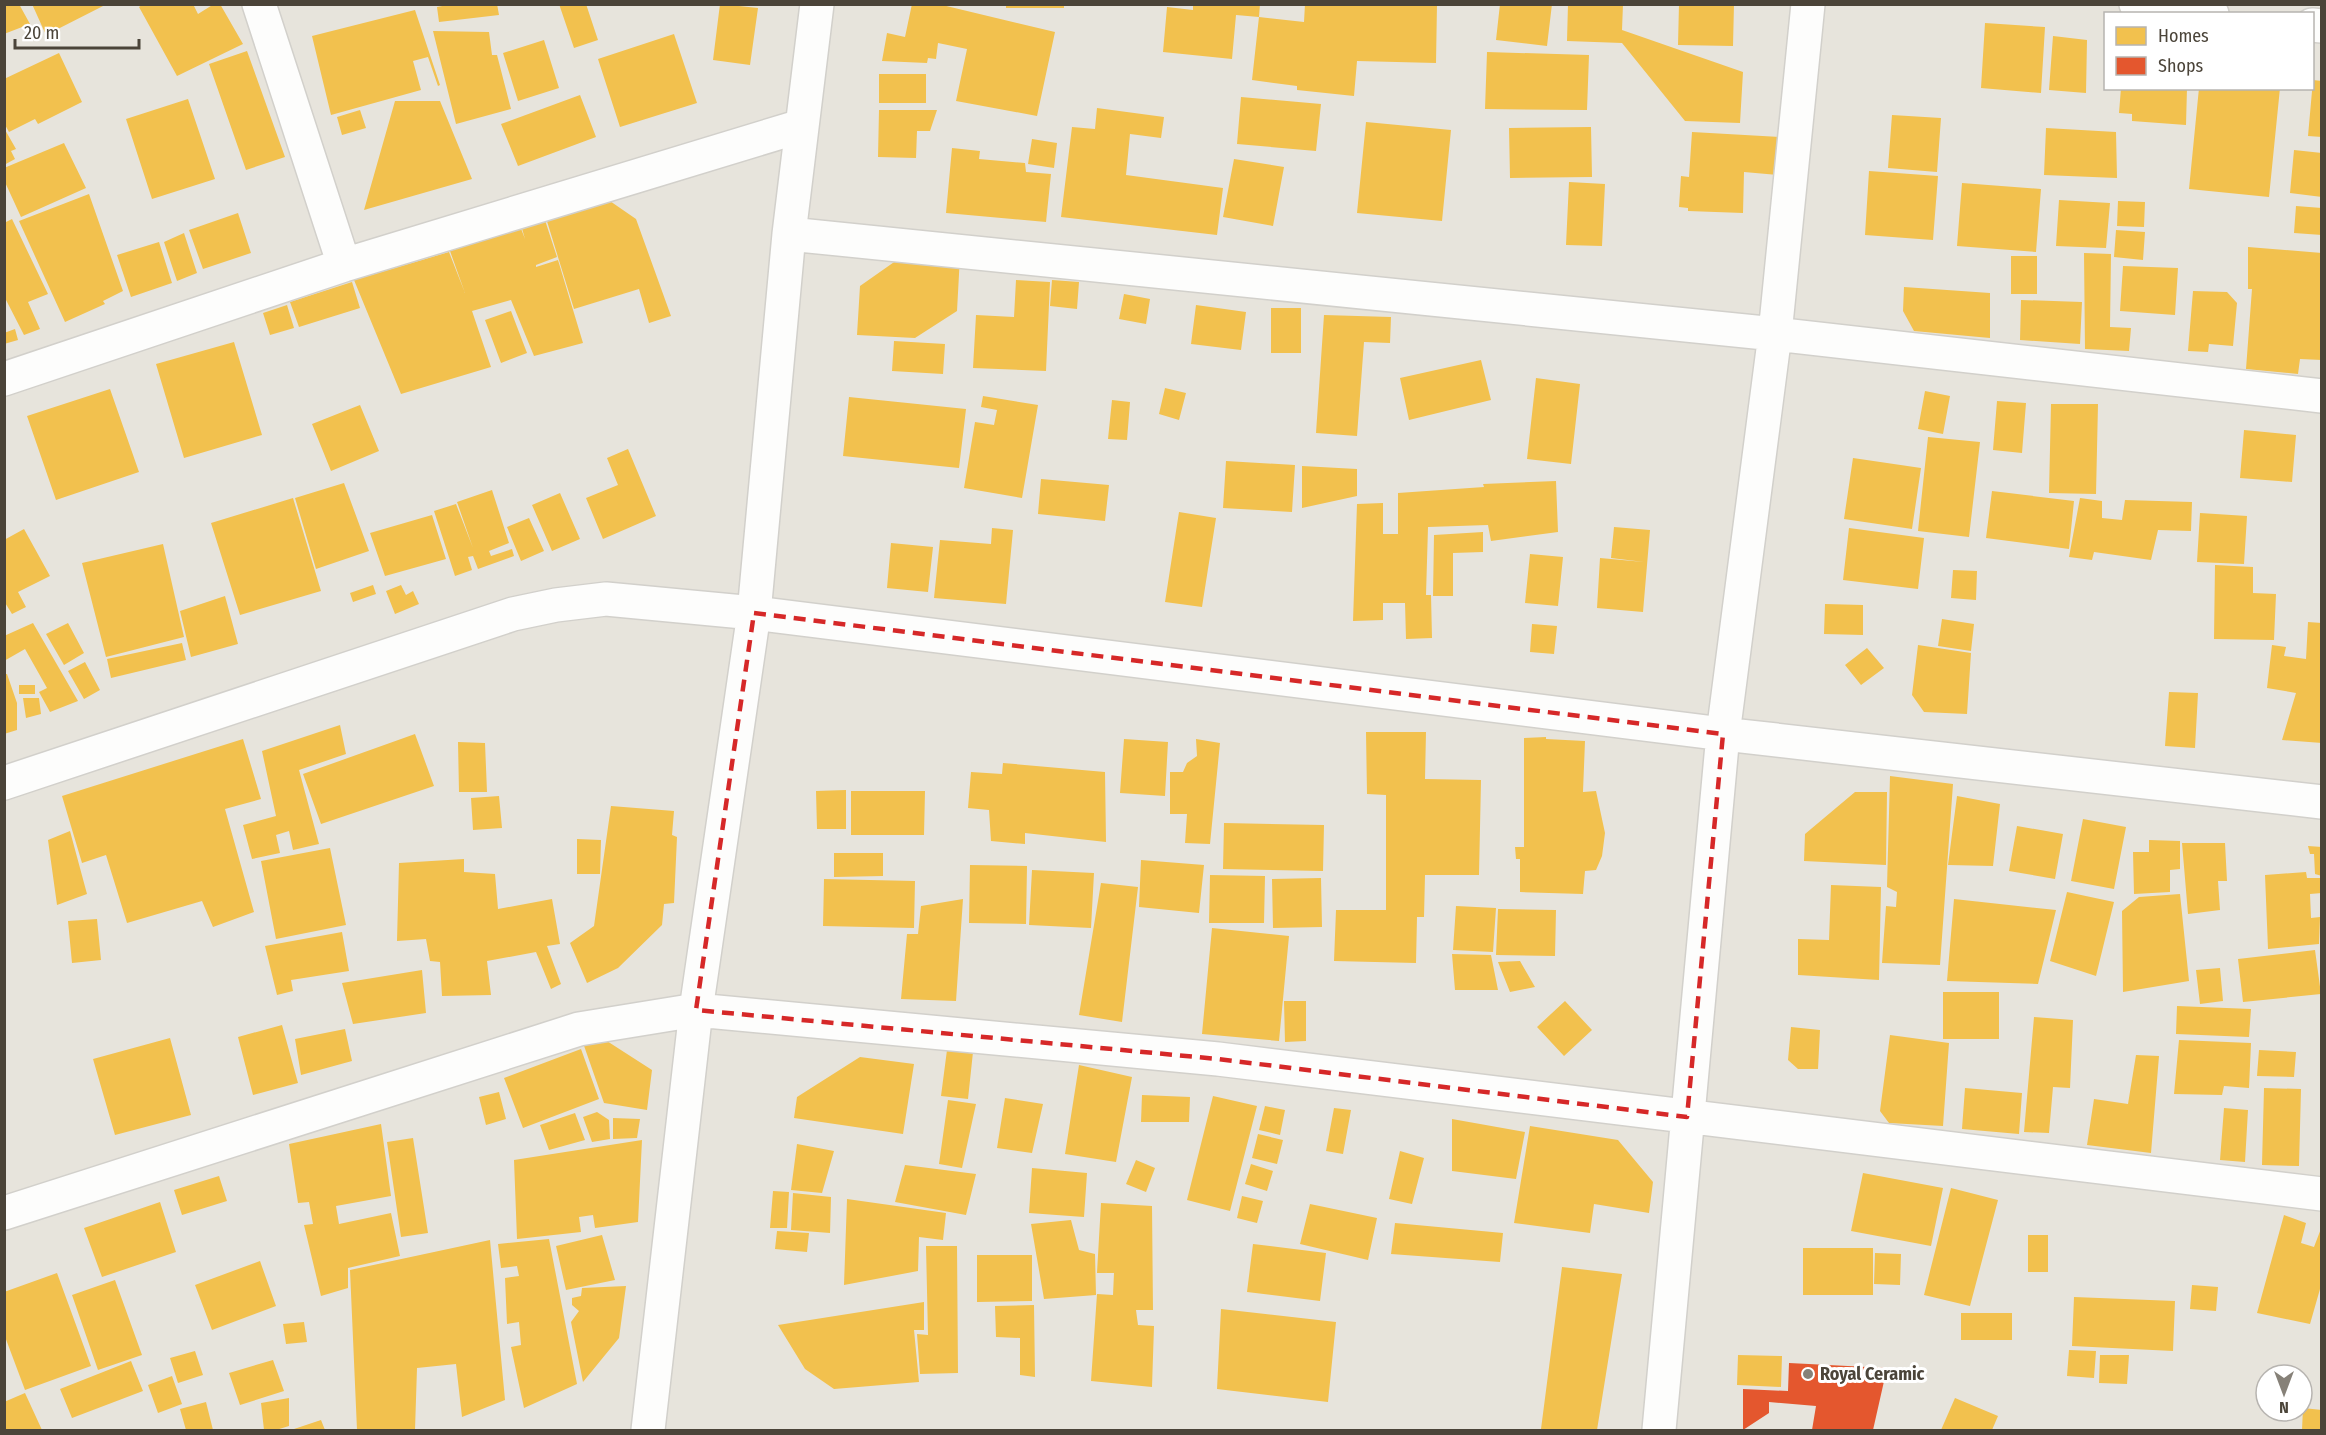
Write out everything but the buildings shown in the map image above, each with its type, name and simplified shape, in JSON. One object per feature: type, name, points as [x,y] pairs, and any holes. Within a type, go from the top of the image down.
[{"type":"street","points":[[259,4],[344,265]]},
{"type":"street","points":[[650,1430],[696,1010],[754,613],[789,234],[816,4]]},
{"type":"street","points":[[1659,1431],[1723,734],[1775,334],[1808,4]]},
{"type":"street","points":[[2136,4],[2197,12]]},
{"type":"street","points":[[4,379],[344,265],[801,126]]},
{"type":"street","points":[[789,234],[1775,334],[2322,396]]},
{"type":"street","points":[[4,783],[513,614],[556,605],[606,599],[754,613],[1723,734],[2322,802]]},
{"type":"street","points":[[4,1213],[579,1029],[696,1010],[1218,1059],[2322,1194]]},
{"type":"highlighted area","points":[[754,613],[1723,734],[1687,1117],[1218,1059],[696,1010]]},
{"type":"shaded area","points":[[5,5],[2321,5],[2321,1430],[5,1430]]},
{"type":"place","name":"Royal Ceramic","points":[[1808,1374]]}]
